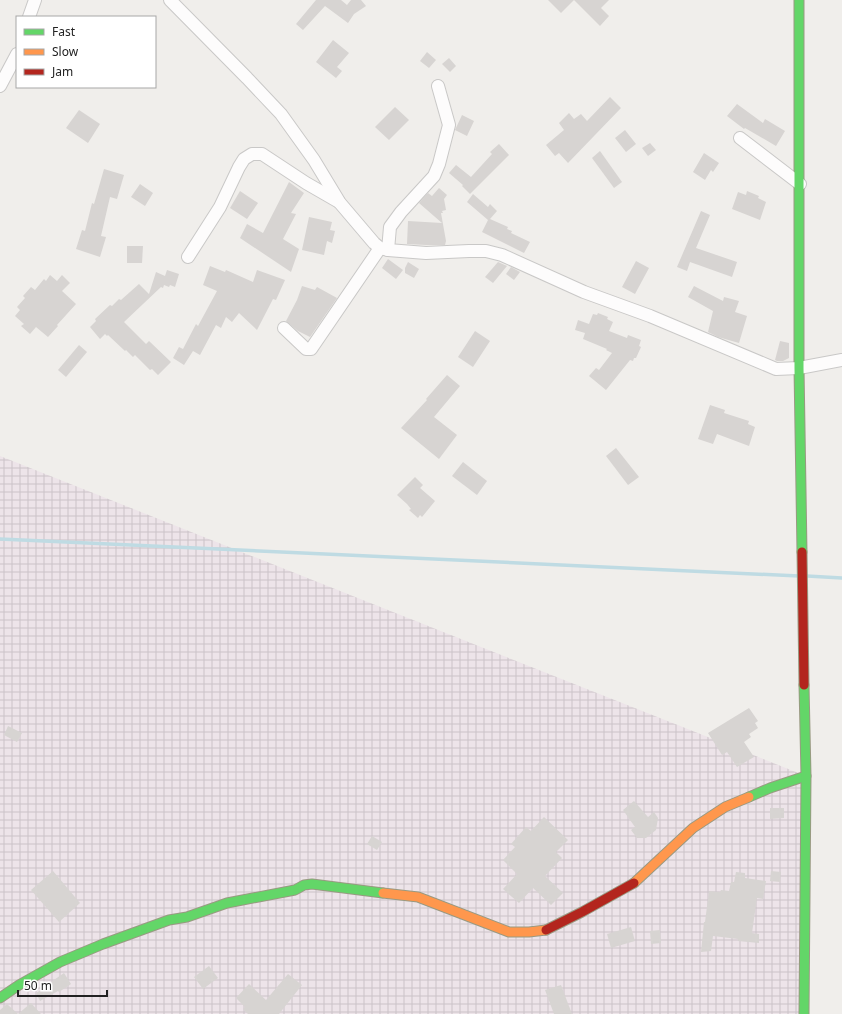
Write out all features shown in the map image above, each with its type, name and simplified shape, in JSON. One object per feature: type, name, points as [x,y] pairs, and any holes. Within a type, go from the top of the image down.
[{"type":"street","points":[[29,16],[35,0]]},
{"type":"street","points":[[170,0],[248,78],[281,114],[314,160],[340,203],[374,243],[384,249],[426,253],[486,251],[502,255],[584,292],[650,316],[776,369],[799,368],[842,360]]},
{"type":"street","points":[[799,0],[799,368],[806,776],[804,1014]]},
{"type":"street","points":[[0,86],[16,56]]},
{"type":"street","points":[[284,328],[306,349],[311,349],[384,249],[390,227],[401,212],[434,176],[439,164],[449,125],[438,86]]},
{"type":"street","points":[[740,138],[800,184]]},
{"type":"street","points":[[188,257],[220,207],[239,167],[244,159],[252,154],[262,154],[340,203]]},
{"type":"street","points":[[0,998],[31,976],[62,961],[169,920],[187,917],[227,903],[295,890],[304,885],[312,884],[418,897],[509,932],[544,931],[631,885],[693,828],[711,815],[725,807],[770,788],[806,776]]},
{"type":"shaded area","points":[[0,456],[806,776],[806,1014],[0,1014]]},
{"type":"building","points":[[316,0],[341,0],[347,5],[351,0],[361,0],[366,6],[354,14],[348,23],[325,6],[303,30],[296,24]]},
{"type":"building","points":[[548,0],[574,0],[561,13]]},
{"type":"building","points":[[574,0],[609,0],[601,8],[609,16],[600,26]]},
{"type":"building","points":[[333,40],[349,53],[337,67],[342,71],[336,78],[316,62]]},
{"type":"building","points":[[427,52],[436,60],[429,68],[420,61]]},
{"type":"building","points":[[449,58],[456,66],[450,72],[442,64]]},
{"type":"building","points":[[610,97],[621,108],[568,163],[559,153],[555,156],[546,145],[564,130],[559,123],[569,113],[574,119],[581,114],[587,121]]},
{"type":"building","points":[[737,104],[763,123],[765,119],[785,131],[776,146],[745,128],[744,129],[727,116]]},
{"type":"building","points":[[395,107],[409,120],[389,140],[375,127]]},
{"type":"building","points":[[79,110],[100,124],[88,143],[66,128]]},
{"type":"building","points":[[462,115],[474,121],[467,136],[455,130]]},
{"type":"building","points":[[625,130],[636,144],[626,152],[615,138]]},
{"type":"building","points":[[650,143],[656,150],[648,156],[642,148]]},
{"type":"building","points":[[499,144],[509,155],[470,194],[462,186],[463,185],[449,173],[456,165],[471,177],[492,154],[490,152]]},
{"type":"building","points":[[600,151],[622,182],[614,188],[592,158]]},
{"type":"building","points":[[704,153],[719,163],[713,172],[711,170],[705,180],[693,172]]},
{"type":"building","points":[[104,169],[124,175],[117,199],[110,197],[101,236],[106,237],[100,257],[76,249],[82,230],[85,231],[92,203],[94,204]]},
{"type":"building","points":[[289,182],[304,193],[291,213],[296,214],[283,239],[299,249],[291,272],[240,238],[247,224],[263,233]]},
{"type":"building","points":[[140,184],[153,193],[145,206],[131,197]]},
{"type":"building","points":[[439,188],[447,195],[444,199],[446,210],[442,211],[443,213],[441,213],[446,241],[445,245],[407,244],[408,221],[442,223],[419,203],[428,193],[432,196]]},
{"type":"building","points":[[240,191],[258,203],[247,219],[230,208]]},
{"type":"building","points":[[747,191],[759,196],[758,198],[766,202],[760,220],[732,209],[738,192],[746,195]]},
{"type":"building","points":[[473,194],[488,207],[490,204],[497,211],[490,219],[508,227],[507,229],[512,231],[511,233],[530,242],[524,253],[482,232],[488,220],[467,202]]},
{"type":"building","points":[[701,211],[710,215],[696,248],[737,262],[732,277],[690,262],[687,271],[677,267]]},
{"type":"building","points":[[309,217],[332,222],[330,230],[335,231],[332,243],[327,241],[324,255],[302,250]]},
{"type":"building","points":[[127,246],[143,246],[142,263],[127,263]]},
{"type":"building","points":[[388,259],[403,270],[396,279],[382,268]]},
{"type":"building","points":[[636,261],[649,268],[635,294],[622,287]]},
{"type":"building","points":[[408,262],[419,269],[414,278],[405,273],[405,268]]},
{"type":"building","points":[[498,262],[507,266],[493,283],[485,277]]},
{"type":"building","points":[[210,266],[225,272],[226,270],[253,282],[257,270],[285,280],[276,300],[273,299],[257,330],[239,313],[232,322],[226,317],[221,328],[216,325],[200,355],[193,351],[184,365],[173,358],[179,347],[183,349],[196,324],[198,326],[217,291],[203,285]]},
{"type":"building","points":[[511,267],[520,272],[514,280],[506,274]]},
{"type":"building","points":[[167,270],[179,274],[175,287],[164,285],[163,288],[161,287],[124,322],[146,344],[149,341],[171,362],[158,375],[152,369],[150,370],[135,355],[133,357],[126,350],[125,351],[108,335],[107,336],[105,334],[100,339],[90,327],[96,321],[95,319],[110,305],[112,306],[119,299],[121,300],[139,284],[149,294],[156,272],[165,276]]},
{"type":"building","points":[[50,275],[57,281],[62,275],[70,283],[62,291],[76,304],[48,337],[36,327],[30,334],[21,326],[24,324],[15,316],[20,310],[17,307],[25,298],[23,296],[31,287],[35,290],[44,279],[46,281]]},
{"type":"building","points":[[302,286],[315,290],[317,287],[337,298],[310,337],[298,331],[286,321],[297,300]]},
{"type":"building","points":[[694,286],[723,301],[724,297],[739,301],[735,312],[747,316],[739,343],[718,337],[708,332],[713,311],[688,297]]},
{"type":"building","points":[[598,313],[608,317],[607,319],[613,322],[609,331],[627,338],[628,335],[641,340],[639,346],[641,347],[636,358],[634,358],[633,361],[630,360],[606,390],[589,376],[596,368],[599,370],[612,353],[606,350],[607,349],[583,339],[585,333],[575,330],[578,320],[589,324],[593,314],[597,315]]},
{"type":"building","points":[[475,331],[490,341],[473,367],[458,357]]},
{"type":"building","points":[[780,341],[789,343],[789,358],[783,361],[777,361],[775,360]]},
{"type":"building","points":[[79,345],[87,352],[66,377],[58,370]]},
{"type":"building","points":[[447,375],[460,386],[434,417],[457,435],[439,459],[401,428],[427,400],[426,399]]},
{"type":"building","points":[[710,405],[725,410],[724,413],[749,421],[748,424],[755,427],[749,446],[717,434],[713,444],[698,439]]},
{"type":"building","points":[[616,448],[639,477],[628,485],[606,456]]},
{"type":"building","points":[[463,462],[487,481],[477,495],[452,476]]},
{"type":"building","points":[[415,477],[423,485],[420,488],[435,501],[422,517],[420,515],[418,518],[409,510],[411,509],[407,504],[397,495]]},
{"type":"building","points":[[749,708],[758,721],[755,723],[758,728],[749,734],[751,737],[744,742],[754,757],[737,767],[727,752],[722,755],[708,733]]},
{"type":"building","points":[[8,726],[22,733],[17,742],[4,735]]},
{"type":"building","points":[[634,801],[648,817],[654,812],[658,818],[656,830],[646,838],[637,838],[631,830],[635,827],[623,810]]},
{"type":"building","points":[[770,808],[784,808],[784,818],[770,819]]},
{"type":"building","points":[[544,817],[568,840],[556,852],[562,858],[545,876],[563,893],[551,905],[533,888],[519,903],[503,889],[517,874],[503,860],[515,847],[511,844],[526,827],[531,831]]},
{"type":"building","points":[[372,836],[382,842],[377,850],[367,844]]},
{"type":"building","points":[[53,871],[80,903],[59,922],[31,890]]},
{"type":"building","points":[[771,871],[781,872],[780,882],[770,881]]},
{"type":"building","points":[[736,872],[745,873],[745,878],[766,881],[763,899],[757,898],[752,933],[759,934],[759,943],[713,936],[711,951],[701,952],[709,891],[729,891],[731,882],[734,882]]},
{"type":"building","points":[[631,927],[635,941],[611,948],[607,934]]},
{"type":"building","points":[[660,930],[661,943],[651,944],[650,931]]},
{"type":"building","points":[[209,966],[218,978],[203,989],[194,977]]},
{"type":"building","points":[[64,973],[71,984],[59,992],[58,991],[40,1001],[36,993]]},
{"type":"building","points":[[288,974],[302,985],[279,1014],[248,1014],[243,1009],[245,1007],[236,998],[249,984],[266,1000]]},
{"type":"building","points":[[561,985],[572,1014],[554,1014],[545,990]]},
{"type":"building","points":[[31,1003],[41,1014],[18,1014]]},
{"type":"building","points":[[7,1004],[18,1014],[0,1014],[0,1010]]},
{"type":"waterway","points":[[0,539],[799,576]]},
{"type":"waterway","points":[[807,576],[842,578]]},
{"type":"traffic: fast","points":[[799,0],[799,368],[802,552]]},
{"type":"traffic: fast","points":[[804,685],[806,776],[804,1014]]},
{"type":"traffic: fast","points":[[749,797],[806,776]]},
{"type":"traffic: fast","points":[[0,998],[19,985],[60,962],[103,944],[169,920],[187,917],[227,903],[295,890],[304,885],[312,884],[383,893]]},
{"type":"traffic: slow","points":[[634,883],[693,828],[725,807],[749,797]]},
{"type":"traffic: slow","points":[[383,893],[418,897],[509,932],[546,930]]},
{"type":"traffic: jam","points":[[802,552],[804,685]]},
{"type":"traffic: jam","points":[[546,930],[634,883]]}]
